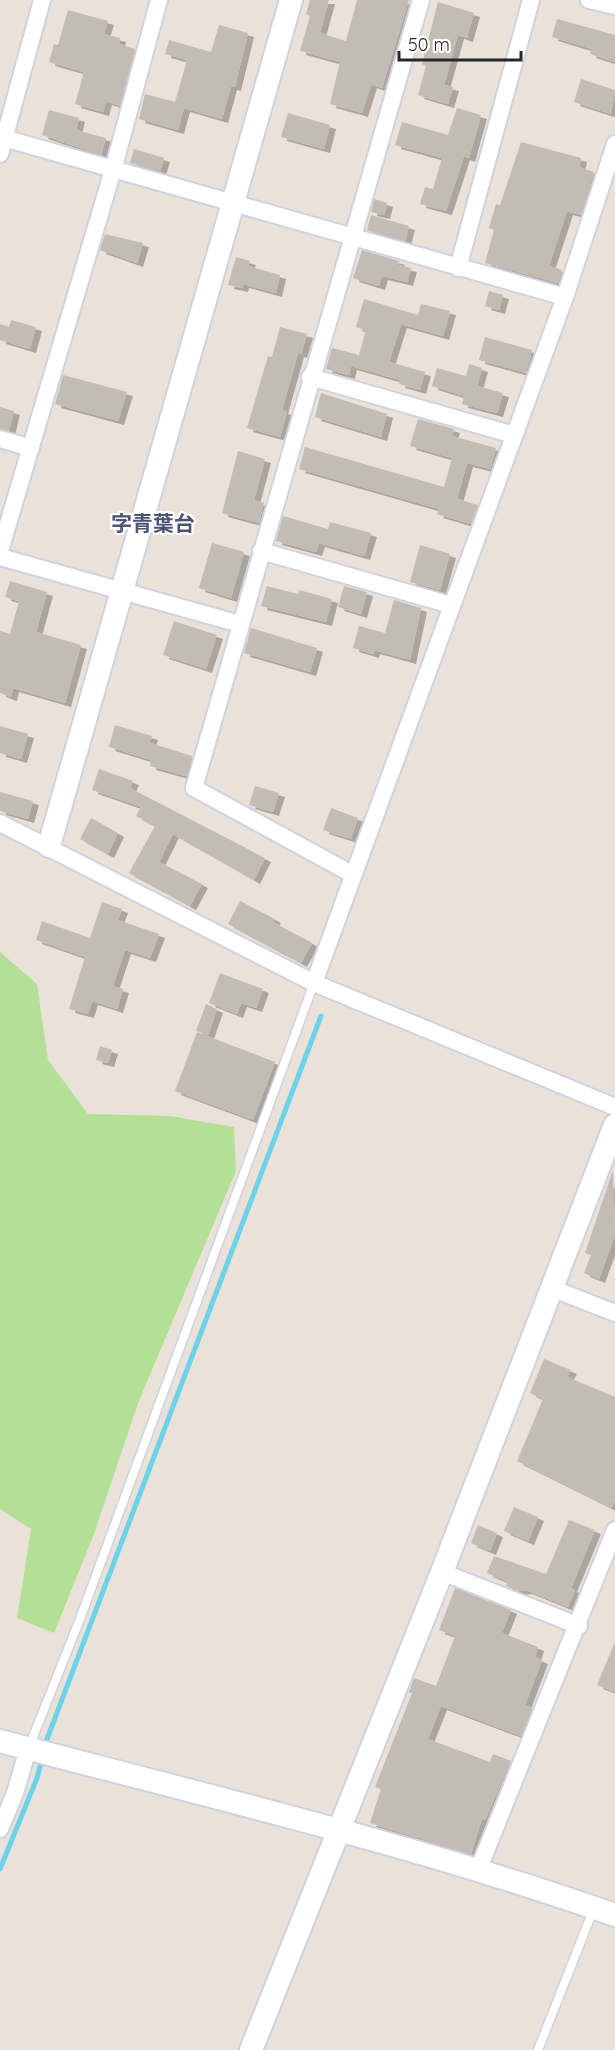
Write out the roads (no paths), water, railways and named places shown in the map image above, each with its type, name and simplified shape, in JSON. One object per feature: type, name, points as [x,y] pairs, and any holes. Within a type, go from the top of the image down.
[{"type":"street","points":[[42,0],[2,143],[233,202],[351,238],[565,297]]},
{"type":"street","points":[[0,551],[113,170],[159,0]]},
{"type":"street","points":[[49,846],[291,0]]},
{"type":"street","points":[[352,874],[194,788],[310,377],[421,0]]},
{"type":"street","points":[[458,268],[531,0]]},
{"type":"street","points":[[589,0],[615,6]]},
{"type":"street","points":[[314,983],[565,297],[615,144]]},
{"type":"street","points":[[310,377],[514,435]]},
{"type":"street","points":[[0,440],[31,448]]},
{"type":"street","points":[[261,551],[451,605]]},
{"type":"street","points":[[0,557],[240,624]]},
{"type":"street","points":[[0,823],[314,983],[615,1107]]},
{"type":"street","points":[[251,2050],[341,1829],[615,1125]]},
{"type":"street","points":[[551,1288],[615,1313]]},
{"type":"street","points":[[479,1868],[579,1626],[615,1530]]},
{"type":"street","points":[[442,1572],[579,1626]]},
{"type":"street","points":[[0,1741],[341,1829],[479,1868],[604,1911]]},
{"type":"street","points":[[0,1829],[15,1793],[28,1749]]},
{"type":"lane","points":[[28,1749],[80,1619],[314,983]]},
{"type":"lane","points":[[538,2050],[604,1911]]},
{"type":"waterway","points":[[44,1747],[321,1016]]},
{"type":"waterway","points":[[0,1869],[37,1778],[42,1759]]},
{"type":"district","name":"字青葉台","points":[[153,523]]}]
